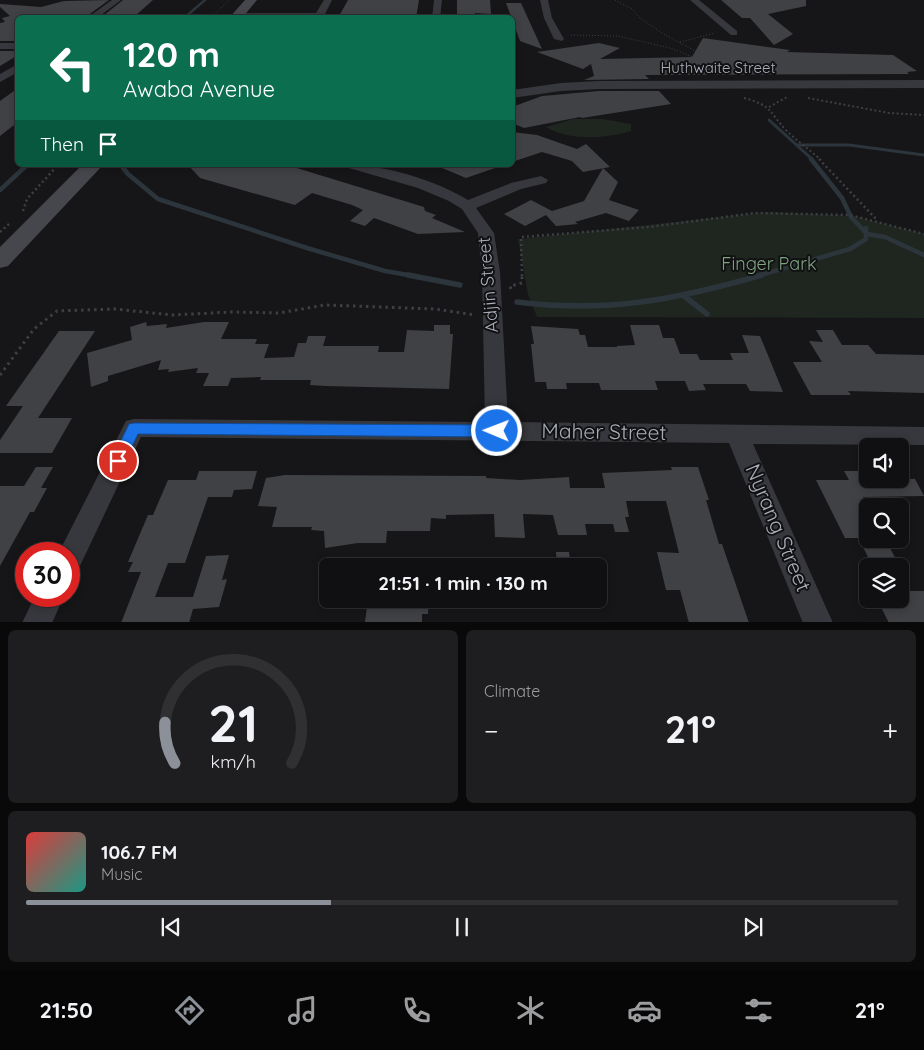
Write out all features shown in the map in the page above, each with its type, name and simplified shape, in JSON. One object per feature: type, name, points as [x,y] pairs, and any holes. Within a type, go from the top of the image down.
[{"type":"main road","points":[[238,15],[251,0]]},
{"type":"main road","points":[[0,261],[91,167]]},
{"type":"street","points":[[95,15],[117,0]]},
{"type":"street","points":[[319,15],[328,0]]},
{"type":"street","points":[[436,15],[438,0]]},
{"type":"street","points":[[544,0],[548,18],[558,37]]},
{"type":"street","points":[[694,0],[733,32]]},
{"type":"street","points":[[0,46],[15,46]]},
{"type":"street","points":[[0,79],[15,69]]},
{"type":"street","name":"Huthwaite Street","points":[[515,94],[561,87],[599,85],[924,84]]},
{"type":"street","name":"Adjin Street","points":[[361,167],[431,188],[467,206],[486,233],[489,250],[497,431]]},
{"type":"street","points":[[467,206],[516,186],[541,180]]},
{"type":"street","name":"Maher Street","points":[[77,542],[134,428],[924,436]]},
{"type":"street","name":"Nyrang Street","points":[[737,434],[818,622]]},
{"type":"street","points":[[37,622],[44,607]]},
{"type":"path","points":[[213,15],[230,0]]},
{"type":"path","points":[[616,0],[632,9],[640,18],[662,33],[695,51],[719,73],[714,77],[726,92],[768,107],[774,112],[786,130],[830,168],[878,220]]},
{"type":"path","points":[[679,42],[709,33],[733,32]]},
{"type":"path","points":[[558,37],[618,36],[670,48],[708,63]]},
{"type":"path","points":[[800,96],[889,113],[924,115]]},
{"type":"path","points":[[768,107],[789,97]]},
{"type":"path","points":[[20,214],[27,199],[56,167]]},
{"type":"path","points":[[511,294],[510,286],[522,283],[521,237],[649,227],[755,213],[850,215],[878,220],[924,234]]},
{"type":"path","points":[[0,232],[11,222]]},
{"type":"path","points":[[0,375],[34,329],[57,311],[115,309],[172,315],[232,312],[279,313],[325,305],[436,309],[464,312],[481,317]]},
{"type":"green space","points":[[573,119],[603,119],[631,124],[631,131],[610,136],[576,137],[555,132],[546,127]]},
{"type":"green space","name":"Finger Park","points":[[768,212],[853,216],[924,234],[924,318],[537,317],[528,294],[518,239]]},
{"type":"building","points":[[109,0],[88,15],[15,15],[15,41],[0,41],[0,23],[5,22],[2,18],[10,16],[0,7],[0,4],[41,7],[64,1]]},
{"type":"building","points":[[123,0],[153,0],[136,15],[104,15]]},
{"type":"building","points":[[348,0],[419,0],[416,15],[340,15]]},
{"type":"building","points":[[457,0],[490,0],[491,14],[457,15]]},
{"type":"building","points":[[721,0],[806,0],[806,6],[768,14],[793,34],[774,45],[750,18],[742,18]]},
{"type":"building","points":[[506,3],[521,3],[542,49],[520,41],[515,27],[515,15],[510,15]]},
{"type":"building","points":[[703,38],[790,50],[787,52],[893,55],[917,71],[907,72],[909,74],[645,75],[649,79],[584,80],[594,76],[591,64],[583,69],[537,52],[599,43],[620,48],[600,59],[692,57]]},
{"type":"building","points":[[0,51],[15,51],[15,57],[0,66]]},
{"type":"building","points":[[15,90],[15,124],[0,136],[0,101]]},
{"type":"building","points":[[599,91],[659,91],[671,104],[580,117],[524,128],[515,124],[515,106],[542,96]]},
{"type":"building","points":[[515,132],[537,135],[577,149],[586,144],[610,167],[583,172],[572,161],[542,152],[515,161]]},
{"type":"building","points":[[190,167],[294,167],[424,207],[425,211],[436,215],[432,218],[465,232],[418,234],[374,218],[365,226],[350,221],[363,210],[312,193],[295,205],[200,178]]},
{"type":"building","points":[[440,167],[498,167],[466,178]]},
{"type":"building","points":[[603,168],[618,182],[609,200],[639,210],[629,221],[606,213],[575,222],[578,224],[556,226],[546,215],[525,226],[504,214],[531,200],[552,211],[584,201]]},
{"type":"building","points":[[146,322],[147,326],[167,324],[166,328],[204,322],[229,322],[221,339],[257,339],[255,344],[269,344],[264,358],[294,357],[298,343],[306,343],[308,336],[326,336],[323,346],[379,346],[378,352],[404,352],[407,330],[434,331],[434,325],[450,325],[450,334],[453,334],[449,389],[310,385],[311,380],[260,380],[261,377],[231,378],[228,386],[203,386],[209,373],[196,373],[198,368],[168,372],[169,369],[158,370],[161,360],[108,376],[108,381],[91,387],[87,353],[132,340],[130,327]]},
{"type":"building","points":[[630,325],[659,325],[663,338],[674,338],[680,354],[697,354],[700,360],[733,360],[730,353],[749,353],[742,335],[760,336],[783,392],[750,391],[746,384],[703,384],[706,390],[689,391],[685,381],[655,381],[658,390],[601,390],[599,383],[566,383],[567,389],[547,389],[546,382],[535,382],[531,344],[534,344],[531,326],[578,329],[580,335],[585,335],[588,347],[617,347],[635,345]]},
{"type":"building","points":[[816,330],[833,330],[842,345],[868,345],[876,354],[924,355],[924,393],[848,391],[851,395],[811,395],[793,362],[822,362],[809,341],[823,342]]},
{"type":"building","points":[[59,331],[95,331],[38,418],[72,418],[52,453],[0,453],[0,440],[23,406],[6,406]]},
{"type":"building","points":[[36,467],[53,467],[41,488],[47,488],[34,512],[30,512],[0,566],[0,486],[24,486]]},
{"type":"building","points":[[671,467],[698,467],[709,500],[706,500],[719,544],[722,544],[749,622],[689,622],[680,590],[666,590],[657,552],[679,553],[666,501],[626,501],[629,517],[625,517],[629,532],[615,532],[613,524],[585,524],[587,535],[558,535],[553,515],[523,514],[525,538],[495,537],[494,514],[446,515],[446,519],[431,518],[430,531],[387,531],[386,543],[358,543],[325,548],[324,531],[311,530],[312,527],[272,527],[277,507],[258,506],[266,478],[285,475],[486,476],[486,478],[520,480],[569,477],[570,488],[605,488],[602,473],[672,470]]},
{"type":"building","points":[[199,471],[257,471],[252,489],[234,490],[232,497],[208,497],[185,563],[168,563],[155,597],[193,597],[206,556],[229,555],[222,580],[227,579],[219,607],[193,609],[189,622],[121,622],[141,572],[128,572],[133,562],[128,562],[148,515],[153,515],[168,480],[196,480]]},
{"type":"building","points":[[844,471],[859,471],[859,488],[909,488],[909,479],[915,479],[924,496],[859,498],[859,538],[845,538],[816,480],[849,480]]},
{"type":"building","points":[[864,548],[890,548],[895,558],[868,558]]},
{"type":"building","points":[[556,552],[569,552],[570,558],[556,558]]},
{"type":"building","points":[[909,591],[924,591],[924,622],[888,622],[882,608],[909,608]]},
{"type":"building","points":[[367,608],[428,608],[428,614],[422,614],[422,622],[365,622]]},
{"type":"waterway","points":[[188,15],[205,0]]},
{"type":"waterway","points":[[769,120],[813,160]]},
{"type":"waterway","points":[[798,145],[849,145],[924,155]]},
{"type":"waterway","points":[[811,159],[842,198],[851,217],[866,233]]},
{"type":"waterway","points":[[0,190],[25,167]]},
{"type":"waterway","points":[[123,167],[128,174],[158,199],[307,248],[385,271],[414,276]]},
{"type":"waterway","points":[[866,228],[866,233]]},
{"type":"waterway","points":[[757,276],[850,249],[866,239],[866,233]]},
{"type":"waterway","points":[[866,233],[885,237],[924,255]]},
{"type":"waterway","points":[[408,275],[460,285]]},
{"type":"waterway","points":[[517,302],[581,306],[641,302],[700,291],[762,275]]},
{"type":"waterway","points":[[684,296],[707,314]]},
{"type":"route","points":[[118,461],[134,428],[497,431]]}]
